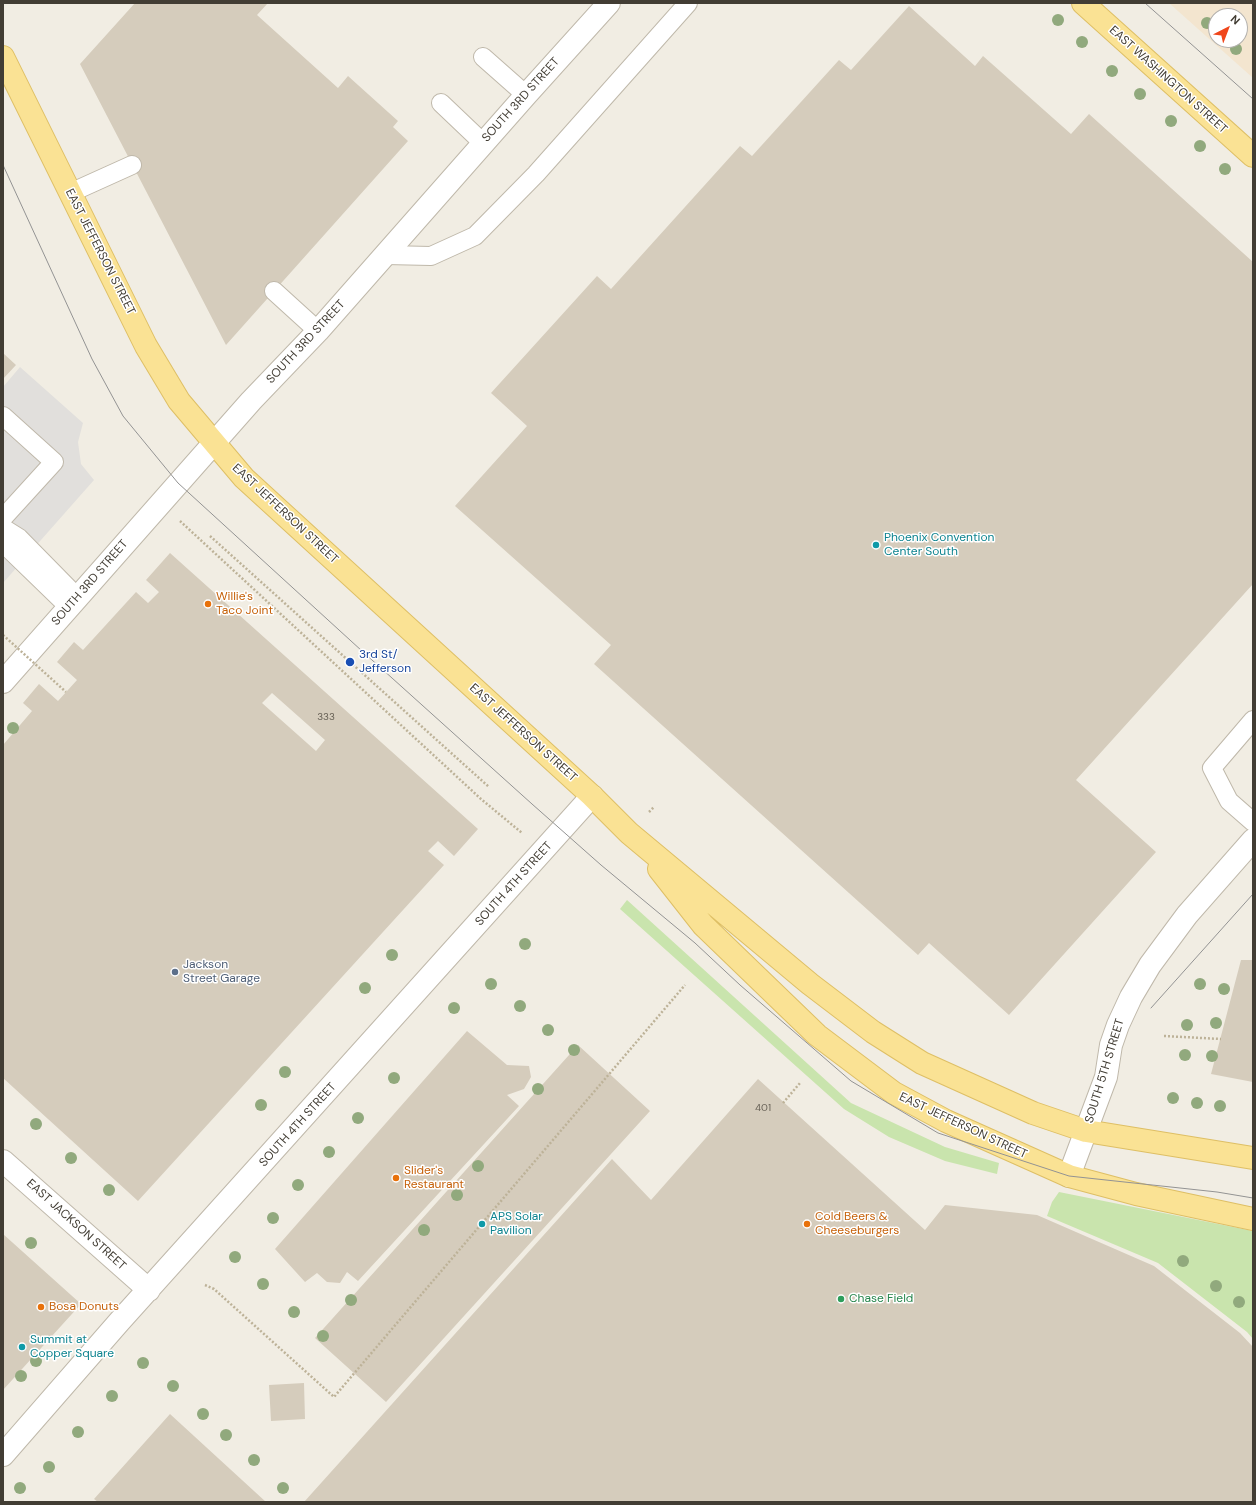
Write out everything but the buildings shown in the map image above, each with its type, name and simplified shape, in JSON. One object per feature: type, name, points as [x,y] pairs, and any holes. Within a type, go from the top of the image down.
[{"type":"main road","name":"EAST WASHINGTON STREET","points":[[1083,3],[1253,156]]},
{"type":"main road","name":"EAST JEFFERSON STREET","points":[[3,57],[146,346],[179,401],[244,478],[592,796],[629,832],[810,984],[873,1032],[922,1063],[1033,1113],[1086,1131],[1253,1158]]},
{"type":"main road","name":"EAST JEFFERSON STREET","points":[[629,832],[703,925],[817,1035],[894,1093],[946,1120],[1069,1176],[1136,1194],[1253,1219]]},
{"type":"street","name":"SOUTH 3RD STREET","points":[[3,682],[250,401],[318,331],[483,143],[609,3]]},
{"type":"street","name":"SOUTH 4TH STREET","points":[[3,1455],[592,796]]},
{"type":"street","name":"SOUTH 5TH STREET","points":[[1069,1176],[1106,1077],[1111,1045],[1131,996],[1150,965],[1187,915],[1253,840]]},
{"type":"street","name":"EAST JACKSON STREET","points":[[3,1161],[149,1290]]},
{"type":"lane","points":[[386,254],[431,256],[475,236],[536,174],[688,3]]},
{"type":"lane","points":[[483,57],[526,95]]},
{"type":"lane","points":[[441,103],[483,143]]},
{"type":"lane","points":[[70,193],[132,165]]},
{"type":"lane","points":[[274,291],[318,331]]},
{"type":"lane","points":[[3,416],[54,462],[3,518]]},
{"type":"lane","points":[[3,528],[19,538],[73,602]]},
{"type":"lane","points":[[3,543],[73,602]]},
{"type":"lane","points":[[1253,720],[1212,768],[1229,801],[1253,822]]},
{"type":"path","points":[[180,521],[482,799],[525,836]]},
{"type":"path","points":[[210,536],[489,787]]},
{"type":"path","points":[[3,635],[66,692]]},
{"type":"path","points":[[649,812],[654,807]]},
{"type":"path","points":[[206,1285],[214,1289],[334,1397],[685,985]]},
{"type":"path","points":[[1164,1036],[1221,1039]]},
{"type":"path","points":[[783,1103],[800,1083]]},
{"type":"shaded area","points":[[1169,3],[1253,3],[1253,78],[1219,48],[1248,48],[1248,8],[1208,8],[1208,38]]},
{"type":"shaded area","points":[[20,367],[83,423],[78,442],[81,464],[94,480],[3,583],[3,387]]},
{"type":"green space","points":[[627,900],[851,1103],[945,1147],[999,1163],[997,1174],[945,1161],[889,1137],[844,1109],[620,909]]},
{"type":"green space","points":[[1059,1192],[1253,1231],[1253,1339],[1247,1332],[1158,1263],[1047,1216],[1052,1202]]},
{"type":"tram line","points":[[1145,3],[1253,99]]},
{"type":"tram line","points":[[3,165],[92,359],[123,416],[178,483],[532,804],[601,865],[695,943],[740,985],[851,1081],[938,1133],[1069,1176],[1217,1192],[1253,1198]]},
{"type":"tram line","points":[[1151,1008],[1253,894]]},
{"type":"place","name":"Phoenix Convention Center South","points":[[876,545]]},
{"type":"place","name":"Willie's Taco Joint","points":[[208,604]]},
{"type":"place","name":"3rd St/ Jefferson","points":[[350,662]]},
{"type":"place","name":"Jackson Street Garage","points":[[175,972]]},
{"type":"place","name":"Slider's Restaurant","points":[[396,1178]]},
{"type":"place","name":"APS Solar Pavilion","points":[[482,1224]]},
{"type":"place","name":"Cold Beers & Cheeseburgers","points":[[807,1224]]},
{"type":"place","name":"Chase Field","points":[[841,1299]]},
{"type":"place","name":"Bosa Donuts","points":[[41,1307]]},
{"type":"place","name":"Summit at Copper Square","points":[[22,1347]]}]
